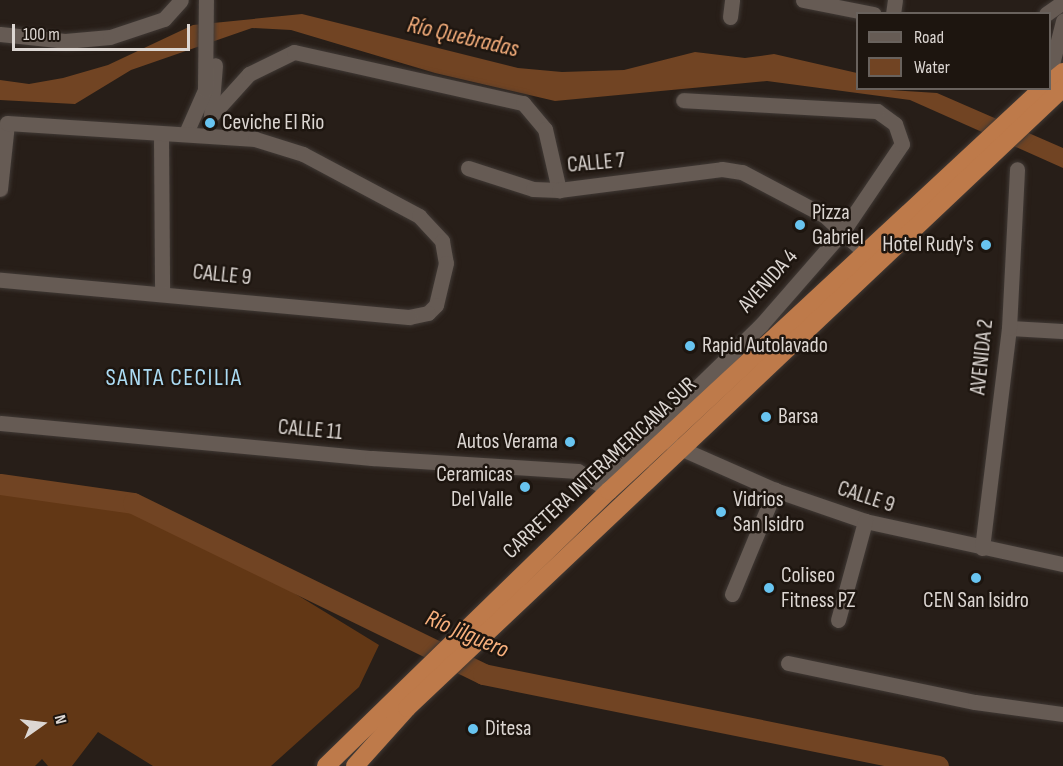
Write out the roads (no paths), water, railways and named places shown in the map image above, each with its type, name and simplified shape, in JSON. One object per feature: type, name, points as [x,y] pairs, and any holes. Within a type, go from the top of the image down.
[{"type":"highway","points":[[1051,82],[1063,72]]},
{"type":"highway","name":"CARRETERA INTERAMERICANA SUR","points":[[872,260],[975,150],[1015,112],[1037,97],[1063,88]]},
{"type":"highway","name":"CARRETERA INTERAMERICANA SUR","points":[[355,766],[407,708],[621,506],[673,445],[872,260],[993,155],[1037,97]]},
{"type":"highway","name":"CARRETERA INTERAMERICANA SUR","points":[[326,766],[381,708],[454,639],[605,486],[673,445]]},
{"type":"highway","points":[[605,486],[621,506]]},
{"type":"street","points":[[0,33],[64,41],[110,37],[164,19],[181,0]]},
{"type":"street","points":[[730,17],[732,0]]},
{"type":"street","points":[[803,0],[864,12]]},
{"type":"street","points":[[0,189],[7,123],[161,134],[194,134],[211,117],[210,2]]},
{"type":"street","points":[[1049,12],[1063,2]]},
{"type":"street","points":[[1051,68],[1063,21]]},
{"type":"street","name":"CALLE 7","points":[[212,63],[230,78],[249,74],[294,52],[523,103],[545,129],[559,190],[722,169],[741,172],[843,231],[872,260]]},
{"type":"street","points":[[194,134],[212,63]]},
{"type":"street","name":"CALLE 7","points":[[211,117],[249,74]]},
{"type":"street","name":"AVENIDA 4","points":[[605,486],[761,325],[843,231],[898,157],[900,132],[889,115],[683,100]]},
{"type":"street","points":[[161,134],[162,292]]},
{"type":"street","name":"CALLE 9","points":[[0,280],[162,292],[409,317],[428,313],[436,305],[445,278],[442,241],[419,216],[273,143],[194,134]]},
{"type":"street","points":[[468,168],[533,189],[559,190]]},
{"type":"street","name":"AVENIDA 2","points":[[982,548],[1009,328],[1017,169]]},
{"type":"street","points":[[1009,328],[1063,331]]},
{"type":"street","name":"CALLE 11","points":[[0,423],[372,458],[578,471],[605,486]]},
{"type":"street","name":"CALLE 9","points":[[673,445],[775,490],[865,521],[1063,564]]},
{"type":"street","points":[[732,594],[775,490]]},
{"type":"street","points":[[838,620],[865,521]]},
{"type":"street","points":[[788,663],[975,702],[1063,714]]},
{"type":"water","points":[[302,14],[518,68],[562,72],[624,70],[695,52],[745,58],[774,54],[856,73],[856,90],[937,93],[1063,148],[1063,168],[910,100],[767,81],[555,101],[435,73],[291,30],[252,28],[131,70],[75,104],[0,100],[0,80],[29,84],[63,78],[108,65],[193,25]]},
{"type":"waterway","name":"Río Jilguero","points":[[0,484],[133,503],[483,674],[938,766]]},
{"type":"place","name":"Ceviche El Rio","points":[[210,123]]},
{"type":"place","name":"Pizza Gabriel","points":[[800,225]]},
{"type":"place","name":"Hotel Rudy's","points":[[986,245]]},
{"type":"place","name":"Rapid Autolavado","points":[[690,346]]},
{"type":"place","name":"Barsa","points":[[766,417]]},
{"type":"place","name":"Autos Verama","points":[[570,442]]},
{"type":"place","name":"Ceramicas Del Valle","points":[[525,487]]},
{"type":"place","name":"Vidrios San Isidro","points":[[721,512]]},
{"type":"place","name":"CEN San Isidro","points":[[976,578]]},
{"type":"place","name":"Coliseo Fitness PZ","points":[[769,588]]},
{"type":"place","name":"Ditesa","points":[[473,729]]},
{"type":"district","name":"SANTA CECILIA","points":[[174,378]]},
{"type":"water label","name":"Río Quebradas","points":[[463,37]]}]
